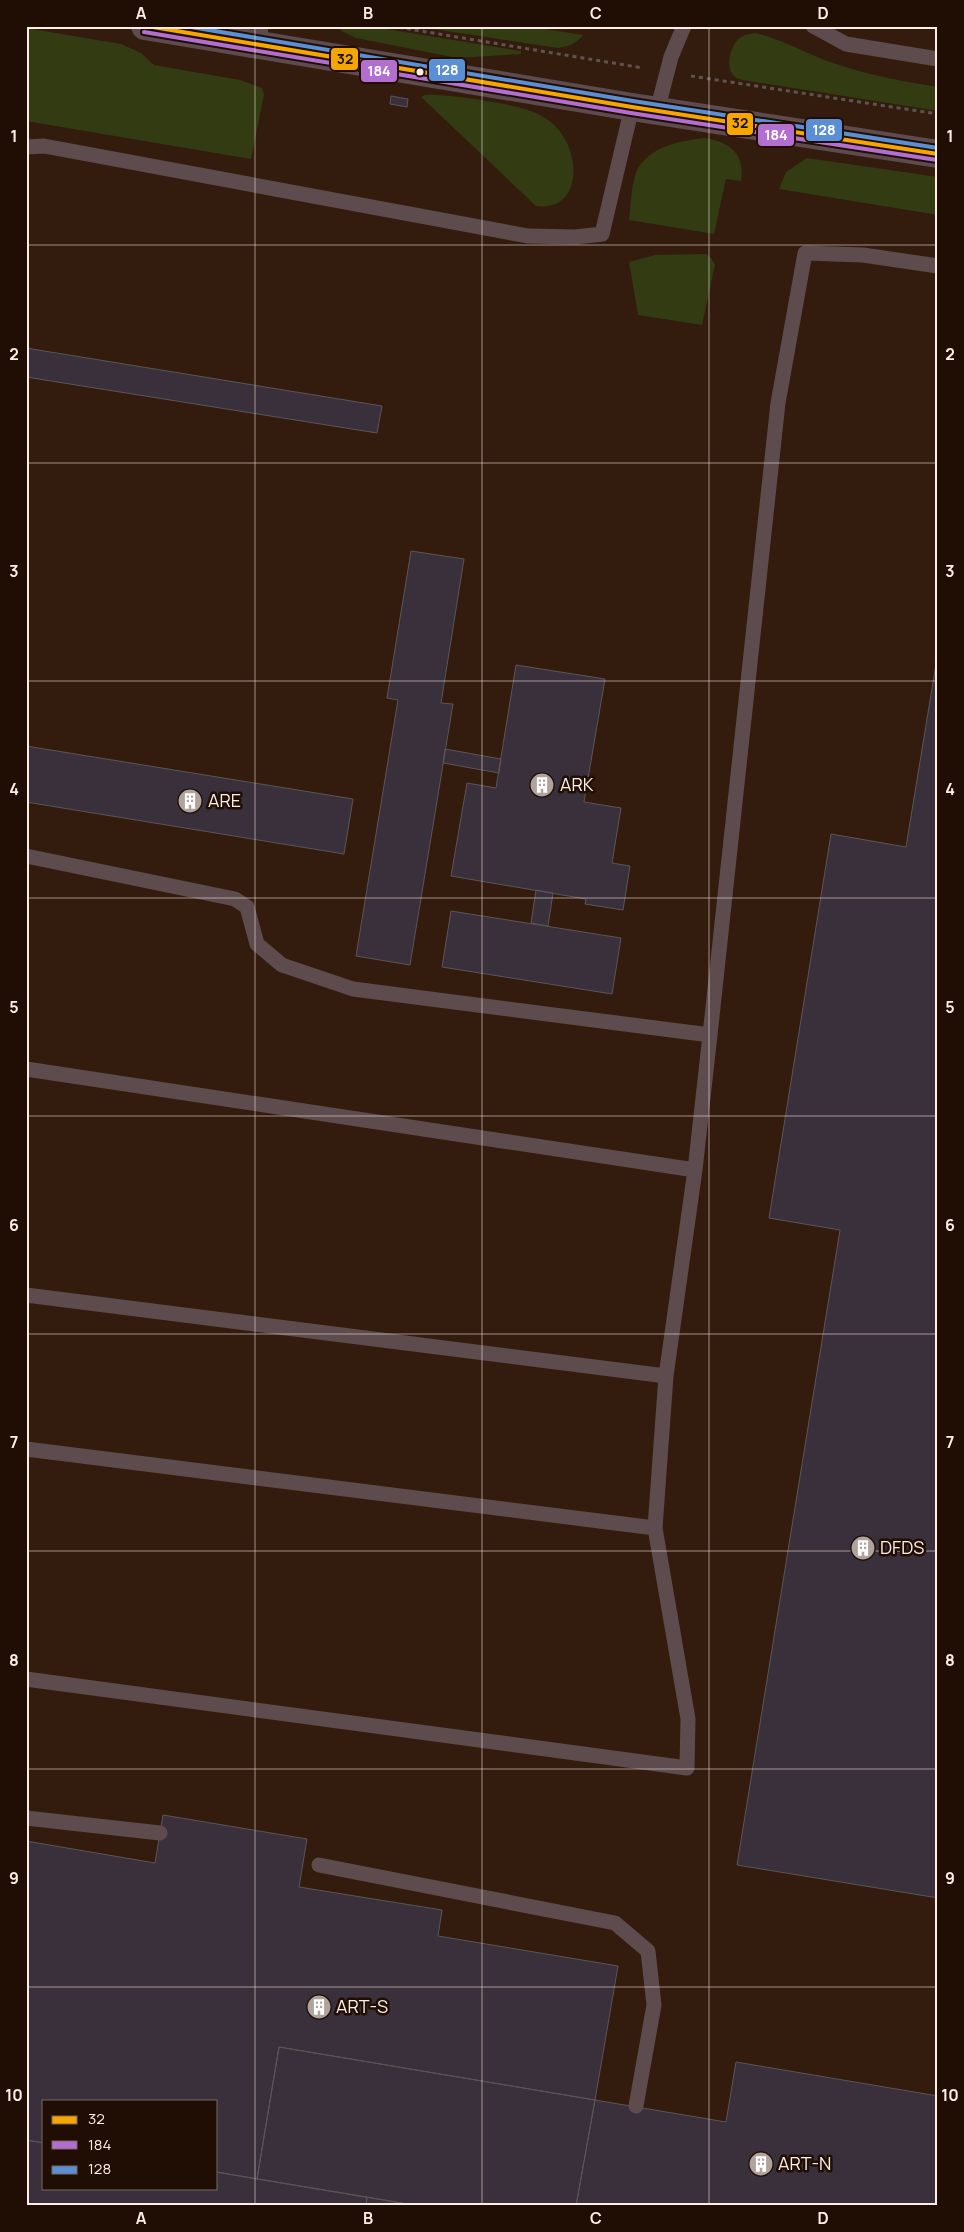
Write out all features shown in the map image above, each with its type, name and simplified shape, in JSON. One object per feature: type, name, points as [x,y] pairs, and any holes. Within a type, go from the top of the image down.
[{"type":"street","points":[[145,26],[260,35],[645,109],[938,154]]},
{"type":"lane","points":[[26,147],[44,146],[528,236],[576,237],[602,234],[645,109],[684,26]]},
{"type":"lane","points":[[813,26],[846,44],[938,59]]},
{"type":"lane","points":[[26,1679],[687,1768],[688,1719],[655,1528],[666,1376],[710,1035],[778,403],[805,253],[863,255],[938,266]]},
{"type":"lane","points":[[26,856],[235,899],[247,907],[257,944],[282,965],[353,989],[710,1035]]},
{"type":"lane","points":[[26,1070],[694,1170]]},
{"type":"lane","points":[[26,1294],[666,1376]]},
{"type":"lane","points":[[26,1449],[655,1528]]},
{"type":"lane","points":[[26,1818],[160,1833]]},
{"type":"lane","points":[[319,1865],[615,1923],[648,1952],[654,2005],[636,2106]]},
{"type":"shaded area","points":[[26,26],[938,26],[938,2206],[26,2206]]},
{"type":"green space","points":[[341,26],[368,26],[521,51],[521,54],[457,58],[356,38],[341,31]]},
{"type":"green space","points":[[413,26],[526,26],[583,35],[578,41],[558,48]]},
{"type":"green space","points":[[26,28],[121,44],[141,53],[154,65],[240,80],[262,88],[264,95],[251,159],[26,121]]},
{"type":"green space","points":[[755,33],[859,71],[938,87],[938,111],[739,79],[731,72],[729,62],[731,52],[739,39]]},
{"type":"green space","points":[[425,95],[462,97],[495,102],[522,108],[540,115],[554,125],[563,136],[569,149],[573,163],[573,177],[570,189],[563,199],[552,205],[536,206],[421,97]]},
{"type":"green space","points":[[706,138],[723,143],[734,151],[741,164],[742,172],[741,181],[726,179],[714,234],[629,220],[633,184],[641,164],[656,151],[666,146]]},
{"type":"green space","points":[[807,158],[938,177],[938,215],[779,189],[786,172]]},
{"type":"green space","points":[[706,254],[715,265],[702,325],[638,315],[629,262],[655,255]]},
{"type":"building","points":[[391,96],[408,99],[407,107],[390,104]]},
{"type":"building","points":[[26,348],[382,406],[377,433],[26,377]]},
{"type":"building","points":[[411,551],[464,559],[441,703],[453,704],[410,965],[356,956],[398,700],[387,698]]},
{"type":"building","name":"DFDS","points":[[938,652],[938,1898],[737,1865],[840,1230],[769,1218],[831,834],[906,847]]},
{"type":"building","name":"ARK","points":[[516,665],[605,679],[584,802],[621,808],[612,863],[630,866],[623,910],[585,904],[586,899],[451,876],[467,783],[496,788]]},
{"type":"building","name":"ARE","points":[[26,746],[353,799],[344,854],[26,802]]},
{"type":"building","points":[[445,749],[501,759],[499,773],[443,763]]},
{"type":"building","points":[[536,890],[553,893],[548,926],[531,923]]},
{"type":"building","points":[[451,911],[621,938],[612,994],[442,967]]},
{"type":"building","name":"ART-S","points":[[163,1815],[307,1839],[299,1887],[442,1910],[438,1936],[618,1966],[595,2100],[279,2047],[257,2179],[218,2172],[218,2100],[42,2100],[42,2143],[26,2140],[26,1841],[155,1863]]},
{"type":"building","name":"ART-S","points":[[279,2047],[595,2100],[576,2206],[419,2206],[257,2179]]},
{"type":"building","name":"ART-N","points":[[736,2062],[938,2096],[938,2206],[576,2206],[595,2100],[726,2122]]},
{"type":"building","points":[[26,2140],[42,2143],[42,2190],[218,2190],[218,2172],[367,2197],[366,2206],[26,2206]]},
{"type":"building","points":[[367,2197],[419,2206],[366,2206]]},
{"type":"transit line","name":"32","points":[[147,26],[632,107],[938,154]]},
{"type":"transit line","name":"128","points":[[185,26],[633,101],[938,148]]},
{"type":"transit line","name":"184","points":[[144,32],[631,113],[937,160]]},
{"type":"place","name":"ARK","points":[[542,785]]},
{"type":"place","name":"ARE","points":[[190,801]]},
{"type":"place","name":"DFDS","points":[[863,1548]]},
{"type":"place","name":"ART-S","points":[[319,2007]]},
{"type":"place","name":"ART-N","points":[[761,2164]]}]
